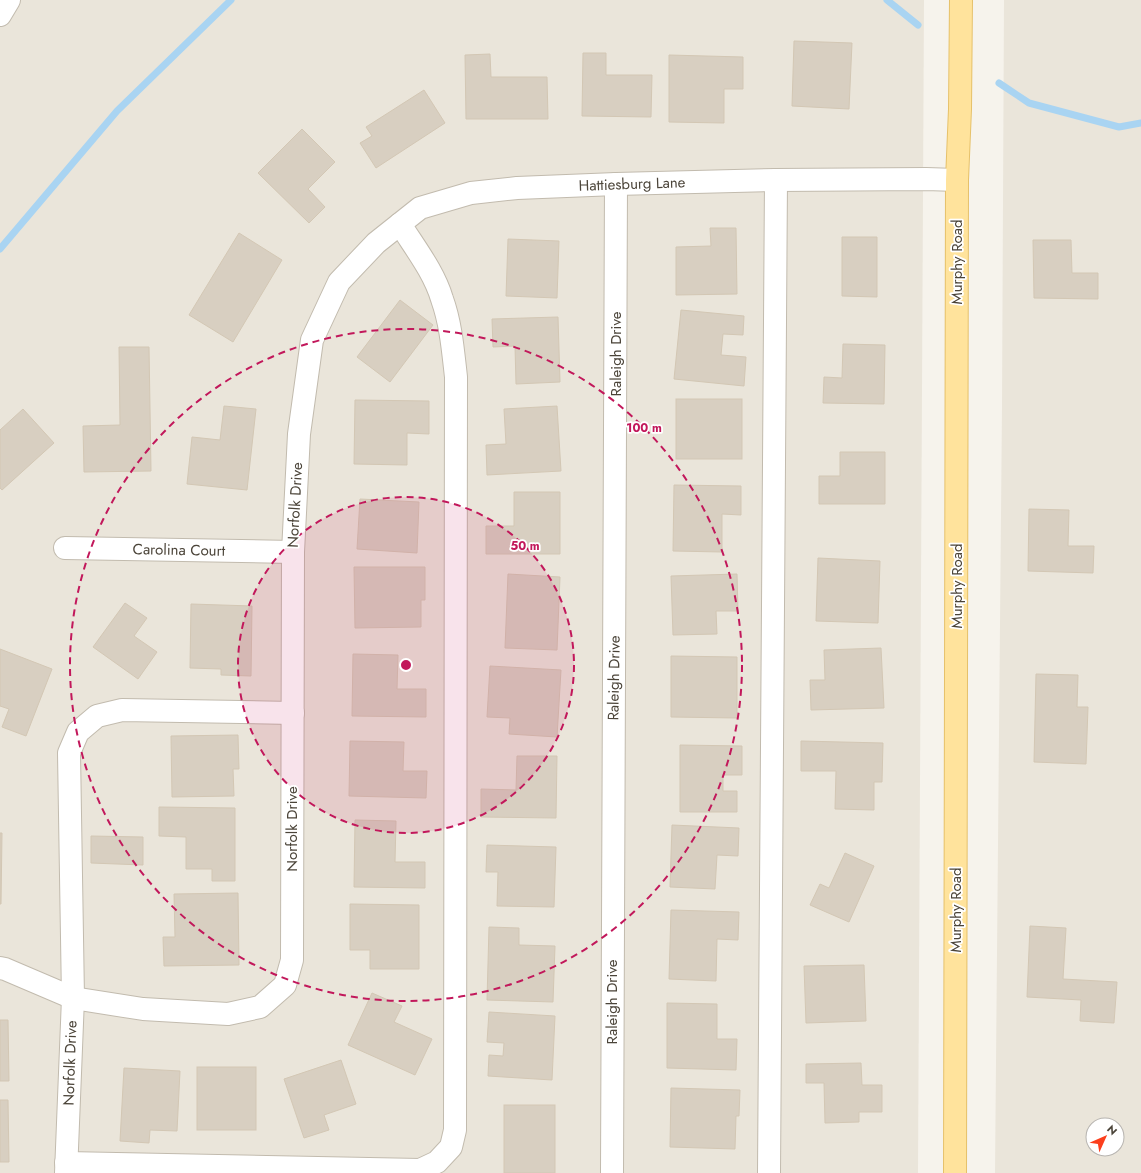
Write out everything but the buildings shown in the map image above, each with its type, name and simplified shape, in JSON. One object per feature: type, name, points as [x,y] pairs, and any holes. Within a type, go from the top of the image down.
[{"type":"main road","name":"Murphy Road","points":[[955,1173],[957,180],[960,110],[961,0]]},
{"type":"street","points":[[0,15],[9,0]]},
{"type":"street","name":"Hattiesburg Lane","points":[[339,282],[376,243],[420,208],[471,193],[517,188],[616,184],[926,178],[957,180]]},
{"type":"street","points":[[769,1173],[776,180]]},
{"type":"street","name":"Raleigh Drive","points":[[612,1173],[612,811],[616,475],[616,184]]},
{"type":"street","points":[[66,1168],[420,1170],[437,1162],[451,1148],[455,1130],[456,377],[452,338],[442,298],[430,270],[400,224]]},
{"type":"street","name":"Norfolk Drive","points":[[66,1168],[73,998],[143,1009],[228,1014],[260,1007],[285,985],[292,960],[293,552],[299,434],[312,340],[339,282]]},
{"type":"street","name":"Carolina Court","points":[[65,548],[293,552]]},
{"type":"street","points":[[0,968],[73,998],[69,752],[78,732],[97,716],[122,710],[293,712]]},
{"type":"shaded area","points":[[0,0],[924,0],[918,1173],[0,1173]]},
{"type":"shaded area","points":[[1004,0],[1141,0],[1141,1173],[995,1173]]},
{"type":"waterway","points":[[0,249],[117,111],[231,0]]},
{"type":"waterway","points":[[887,0],[918,25]]},
{"type":"waterway","points":[[999,83],[1029,103],[1119,127],[1141,123]]}]
